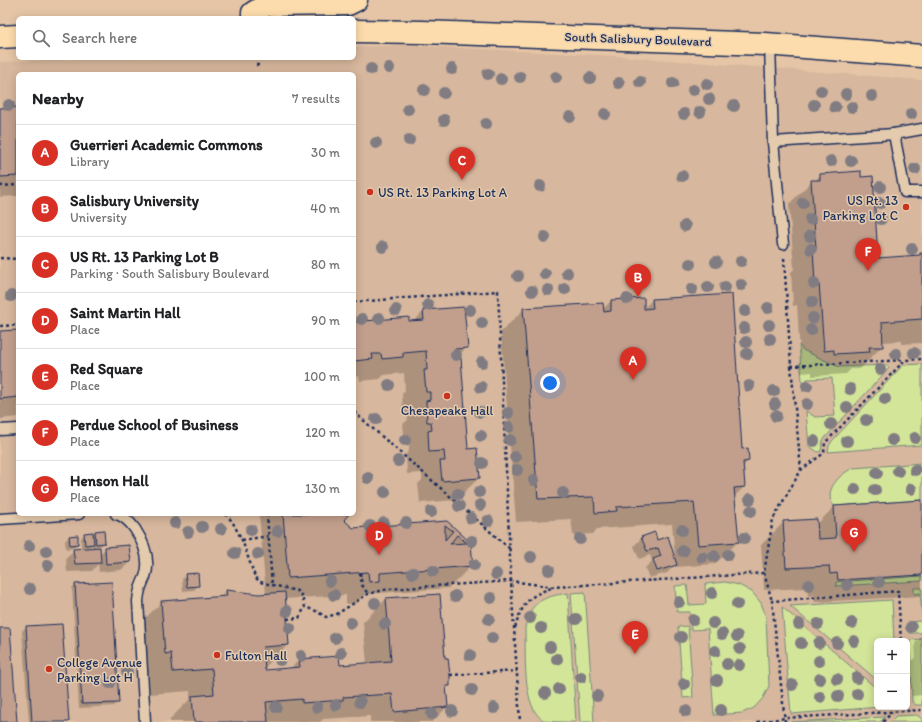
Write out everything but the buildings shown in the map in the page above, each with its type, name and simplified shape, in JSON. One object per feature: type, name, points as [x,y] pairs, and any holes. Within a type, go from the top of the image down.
[{"type":"main road","points":[[253,16],[253,13],[266,4],[348,4],[356,0]]},
{"type":"main road","name":"South Salisbury Boulevard","points":[[356,31],[770,44],[922,56]]},
{"type":"main road","points":[[0,37],[16,36]]},
{"type":"lane","points":[[770,44],[774,142],[783,244]]},
{"type":"lane","points":[[774,142],[894,134],[922,129]]},
{"type":"lane","points":[[894,134],[905,192],[922,192]]},
{"type":"lane","points":[[0,430],[16,429]]},
{"type":"lane","points":[[0,519],[40,516]]},
{"type":"lane","points":[[123,516],[134,528],[144,544],[147,561],[145,576],[139,588],[138,601],[145,722]]},
{"type":"path","points":[[256,65],[261,65]]},
{"type":"path","points":[[0,186],[16,185]]},
{"type":"path","points":[[783,244],[790,366],[801,470]]},
{"type":"path","points":[[0,258],[16,259]]},
{"type":"path","points":[[356,302],[498,291],[511,581],[520,722]]},
{"type":"path","points":[[0,326],[16,325]]},
{"type":"path","points":[[790,366],[922,359]]},
{"type":"path","points":[[785,720],[772,601],[764,573],[773,520],[801,470],[824,453],[825,444],[904,360]]},
{"type":"path","points":[[356,414],[510,549]]},
{"type":"path","points":[[227,516],[232,521],[242,540],[255,577],[260,582],[297,591],[302,596],[305,607],[299,618],[287,619]]},
{"type":"path","points":[[268,516],[272,584]]},
{"type":"path","points":[[242,540],[252,537],[269,536]]},
{"type":"path","points":[[360,573],[362,584],[368,594]]},
{"type":"path","points":[[305,607],[316,611],[322,616],[329,617],[368,594],[388,588],[511,581],[554,587],[764,573]]},
{"type":"path","points":[[514,630],[520,611],[527,600],[537,593],[554,587]]},
{"type":"path","points":[[772,601],[898,591],[901,638]]},
{"type":"path","points":[[450,675],[517,671]]},
{"type":"path","points":[[910,709],[922,710]]},
{"type":"path","points":[[758,722],[892,712],[898,710]]},
{"type":"path","points":[[917,710],[922,714]]},
{"type":"path","points":[[883,722],[892,712]]},
{"type":"shaded area","points":[[403,45],[617,56],[922,80],[922,722],[0,722],[0,62],[51,60],[356,60],[356,47]]},
{"type":"green space","points":[[799,345],[803,350],[839,367],[887,365],[889,368],[823,440],[821,451],[818,452],[809,446],[806,411],[815,417],[835,416],[832,378],[807,379],[803,392]]},
{"type":"green space","points":[[922,364],[922,445],[828,452],[832,441],[903,365]]},
{"type":"green space","points":[[922,463],[922,500],[834,506],[831,500],[831,489],[834,484],[843,474],[853,468]]},
{"type":"green space","points":[[922,576],[922,581],[836,586],[836,582]]},
{"type":"green space","points":[[725,582],[739,585],[752,592],[761,603],[766,617],[769,686],[763,698],[754,708],[742,713],[714,715],[708,629],[691,630],[690,612],[677,612],[675,586],[687,585],[689,605],[706,604],[705,584]]},
{"type":"green space","points":[[914,588],[922,588],[922,613],[920,593],[914,594]]},
{"type":"green space","points":[[585,592],[594,722],[580,722],[571,593]]},
{"type":"green space","points":[[568,593],[576,722],[545,721],[537,715],[528,693],[525,665],[525,628],[527,619],[534,606],[551,596]]},
{"type":"green space","points":[[892,600],[894,638],[874,638],[874,677],[790,606]]},
{"type":"green space","points":[[782,607],[874,686],[874,707],[791,714]]},
{"type":"green space","points":[[922,621],[922,633],[909,633],[909,622]]},
{"type":"green space","points":[[688,626],[693,697],[683,698],[678,627]]},
{"type":"green space","points":[[922,639],[922,705],[916,705],[912,702],[910,640]]},
{"type":"green space","points":[[917,715],[922,719],[922,722],[890,722],[896,716]]},
{"type":"green space","points":[[885,717],[880,722],[791,722]]},
{"type":"place","name":"US Rt. 13 Parking Lot B","points":[[462,180]]},
{"type":"place","name":"US Rt. 13 Parking Lot A","points":[[370,192]]},
{"type":"place","name":"US Rt. 13 Parking Lot C","points":[[906,207]]},
{"type":"place","name":"Perdue School of Business","points":[[868,271]]},
{"type":"place","name":"Salisbury University","points":[[638,297]]},
{"type":"place","name":"Guerrieri Academic Commons","points":[[633,380]]},
{"type":"place","name":"Chesapeake Hall","points":[[447,396]]},
{"type":"place","name":"Henson Hall","points":[[854,552]]},
{"type":"place","name":"Saint Martin Hall","points":[[379,555]]},
{"type":"place","name":"Red Square","points":[[635,654]]},
{"type":"place","name":"Fulton Hall","points":[[217,655]]},
{"type":"place","name":"College Avenue Parking Lot H","points":[[49,669]]}]
